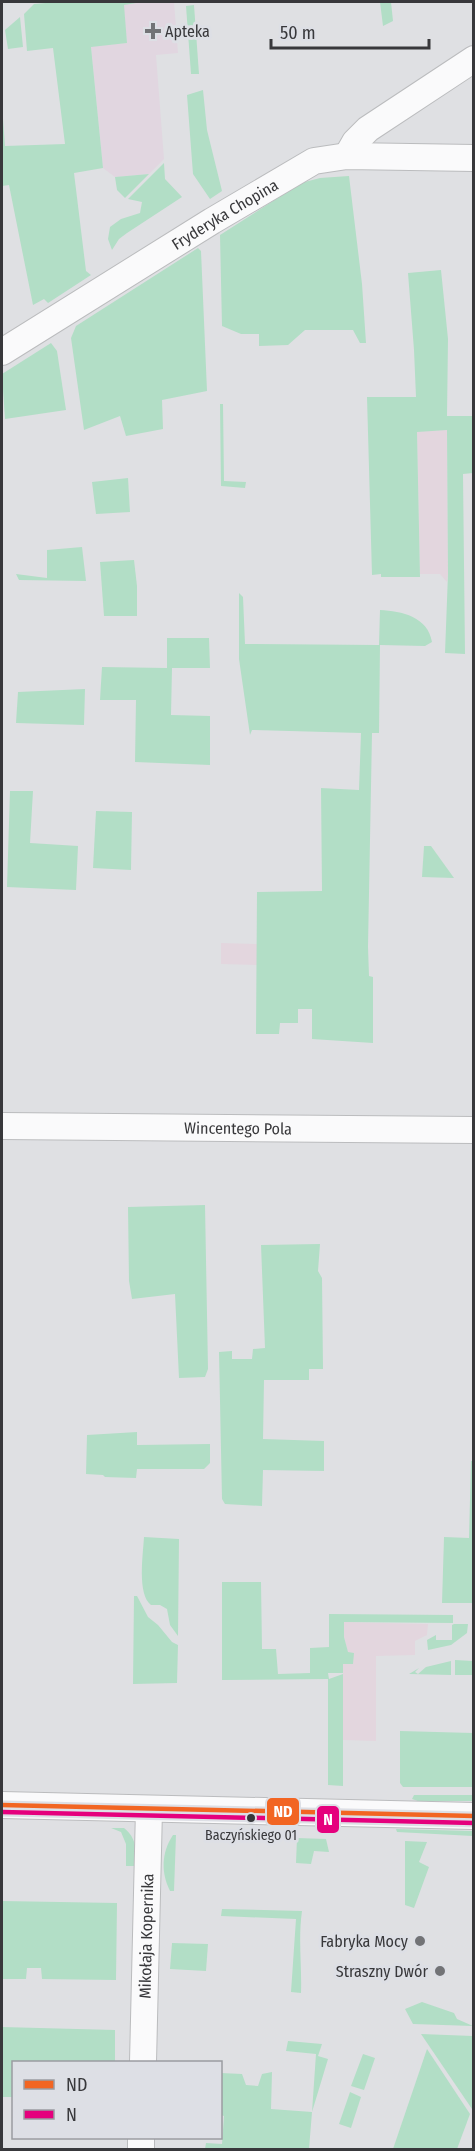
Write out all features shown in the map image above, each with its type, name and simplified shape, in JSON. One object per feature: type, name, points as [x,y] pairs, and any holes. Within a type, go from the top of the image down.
[{"type":"street","points":[[347,156],[355,142],[368,129],[474,59]]},
{"type":"street","name":"Fryderyka Chopina","points":[[2,351],[307,164],[321,159],[347,156],[474,158]]},
{"type":"street","name":"Wincentego Pola","points":[[2,1126],[474,1130]]},
{"type":"street","points":[[2,1805],[474,1816]]},
{"type":"street","name":"Mikołaja Kopernika","points":[[143,2061],[149,1809]]},
{"type":"shaded area","points":[[174,2],[178,53],[156,55],[164,159],[149,174],[115,177],[103,168],[91,46],[127,43],[123,4]]},
{"type":"shaded area","points":[[447,430],[447,582],[440,574],[420,574],[417,431]]},
{"type":"shaded area","points":[[221,943],[257,944],[257,965],[221,964]]},
{"type":"shaded area","points":[[344,1622],[428,1624],[427,1635],[415,1641],[415,1655],[376,1656],[376,1741],[343,1740],[343,1664],[353,1653],[348,1653],[344,1637]]},
{"type":"green space","points":[[380,2],[391,2],[393,21],[383,26]]},
{"type":"green space","points":[[136,3],[124,5],[127,43],[91,47],[103,168],[74,173],[86,271],[91,275],[48,303],[44,299],[33,305],[9,185],[2,186],[2,105],[5,146],[65,144],[53,48],[27,51],[24,14],[34,4]]},
{"type":"green space","points":[[194,5],[199,74],[191,74],[186,6]]},
{"type":"green space","points":[[20,17],[23,47],[8,49],[5,30]]},
{"type":"green space","points":[[203,90],[207,130],[222,191],[210,199],[193,174],[187,95]]},
{"type":"green space","points":[[164,163],[165,179],[182,197],[119,239],[112,250],[108,239],[110,227],[121,219],[140,213],[142,202],[128,199]]},
{"type":"green space","points":[[149,174],[125,198],[117,190],[115,177]]},
{"type":"green space","points":[[349,176],[362,284],[366,343],[360,343],[353,330],[305,330],[288,345],[259,346],[259,334],[241,334],[222,326],[220,235],[301,183],[320,178]]},
{"type":"green space","points":[[198,248],[201,251],[207,391],[162,400],[163,429],[126,436],[120,416],[84,430],[71,338],[76,326]]},
{"type":"green space","points":[[441,270],[448,339],[447,416],[473,416],[473,473],[463,474],[465,654],[445,653],[448,574],[447,430],[417,432],[420,577],[372,575],[367,397],[416,397],[408,273]]},
{"type":"green space","points":[[51,343],[57,351],[66,410],[5,419],[2,374]]},
{"type":"green space","points":[[220,404],[223,404],[224,481],[246,482],[245,488],[221,486]]},
{"type":"green space","points":[[128,478],[130,512],[96,514],[92,482]]},
{"type":"green space","points":[[82,547],[86,581],[19,580],[16,574],[47,578],[47,550]]},
{"type":"green space","points":[[134,560],[137,616],[104,616],[100,562]]},
{"type":"green space","points":[[239,593],[243,597],[245,644],[379,645],[380,610],[413,617],[420,621],[430,633],[432,642],[425,646],[380,645],[379,733],[372,733],[368,947],[369,976],[373,977],[373,1043],[312,1039],[312,1009],[298,1009],[298,1023],[280,1023],[279,1034],[256,1034],[257,892],[322,891],[321,788],[359,790],[361,733],[252,730],[250,735],[239,659]]},
{"type":"green space","points":[[167,638],[209,638],[210,668],[172,668],[171,715],[210,716],[210,765],[135,762],[136,700],[100,700],[102,667],[167,668]]},
{"type":"green space","points":[[85,689],[84,725],[16,723],[18,692]]},
{"type":"green space","points":[[10,791],[33,791],[30,843],[78,846],[76,890],[7,887]]},
{"type":"green space","points":[[96,811],[132,812],[131,870],[93,868]]},
{"type":"green space","points":[[424,846],[431,846],[454,878],[422,877]]},
{"type":"green space","points":[[205,1205],[208,1369],[205,1377],[179,1378],[175,1294],[132,1299],[129,1281],[128,1207]]},
{"type":"green space","points":[[320,1244],[318,1271],[322,1278],[323,1369],[309,1369],[309,1380],[264,1380],[263,1439],[324,1441],[324,1471],[263,1470],[262,1506],[225,1504],[222,1499],[219,1352],[232,1351],[232,1359],[252,1359],[253,1349],[265,1348],[261,1245]]},
{"type":"green space","points":[[137,1432],[137,1445],[210,1444],[210,1463],[204,1469],[137,1469],[136,1478],[86,1474],[87,1435]]},
{"type":"green space","points":[[471,1461],[474,1461],[473,1603],[442,1603],[444,1537],[469,1538]]},
{"type":"green space","points":[[144,1537],[179,1539],[178,1636],[170,1625],[167,1609],[160,1605],[151,1605],[144,1592],[142,1574]]},
{"type":"green space","points":[[222,1582],[261,1582],[262,1649],[276,1649],[278,1674],[310,1673],[310,1648],[329,1647],[329,1614],[453,1615],[453,1623],[344,1622],[344,1637],[348,1652],[354,1653],[353,1664],[343,1664],[343,1673],[328,1673],[329,1679],[343,1674],[343,1786],[328,1785],[328,1679],[222,1680]]},
{"type":"green space","points":[[134,1596],[137,1596],[148,1617],[172,1642],[178,1645],[177,1683],[133,1684]]},
{"type":"green space","points":[[468,1624],[467,1633],[451,1645],[428,1650],[427,1640],[436,1635],[436,1640],[452,1640],[452,1625]]},
{"type":"green space","points":[[455,1660],[473,1661],[473,1675],[455,1675]]},
{"type":"green space","points":[[451,1661],[451,1675],[409,1674],[419,1668],[415,1672],[418,1674],[426,1667]]},
{"type":"green space","points":[[400,1731],[473,1733],[473,1787],[403,1787],[400,1783]]},
{"type":"green space","points":[[414,1795],[473,1795],[473,1801],[418,1801],[412,1799]]},
{"type":"green space","points":[[111,1828],[124,1828],[131,1836],[135,1845],[137,1866],[126,1866],[126,1844],[121,1832]]},
{"type":"green space","points":[[396,1829],[473,1831],[473,1836],[397,1832]]},
{"type":"green space","points":[[173,1835],[176,1835],[174,1891],[170,1891],[165,1877],[164,1856]]},
{"type":"green space","points":[[297,1838],[326,1839],[329,1852],[314,1851],[311,1864],[296,1863]]},
{"type":"green space","points":[[405,1841],[427,1842],[419,1862],[429,1867],[414,1908],[405,1905]]},
{"type":"green space","points":[[2,1901],[117,1903],[116,1980],[42,1979],[41,1968],[27,1968],[26,1979],[2,1979]]},
{"type":"green space","points":[[222,1909],[302,1911],[301,1993],[291,1992],[296,1919],[221,1916]]},
{"type":"green space","points":[[172,1943],[208,1944],[206,1971],[170,1969]]},
{"type":"green space","points":[[422,2002],[454,2013],[457,2019],[473,2026],[413,2024],[405,2009]]},
{"type":"green space","points":[[2,2027],[115,2030],[115,2061],[12,2061],[12,2097],[2,2097]]},
{"type":"green space","points":[[421,2034],[473,2036],[474,2104],[472,2109]]},
{"type":"green space","points":[[288,2041],[322,2044],[318,2056],[328,2059],[312,2112],[316,2054],[286,2051]]},
{"type":"green space","points":[[427,2049],[470,2114],[457,2149],[393,2149]]},
{"type":"green space","points":[[363,2054],[375,2058],[364,2090],[351,2086]]},
{"type":"green space","points":[[272,2072],[271,2109],[312,2112],[309,2149],[205,2149],[206,2143],[222,2144],[224,2116],[222,2115],[222,2073],[242,2074],[246,2085],[258,2086],[262,2074]]},
{"type":"green space","points":[[350,2092],[361,2097],[351,2128],[339,2124]]},
{"type":"transit line","name":"ND","points":[[2,1805],[474,1816]]},
{"type":"transit line","name":"N","points":[[2,1812],[474,1823]]},
{"type":"place","name":"Apteka","points":[[153,31]]},
{"type":"place","name":"Baczyńskiego 01","points":[[251,1818]]},
{"type":"place","name":"Fabryka Mocy","points":[[420,1941]]},
{"type":"place","name":"Straszny Dwór","points":[[440,1971]]}]
